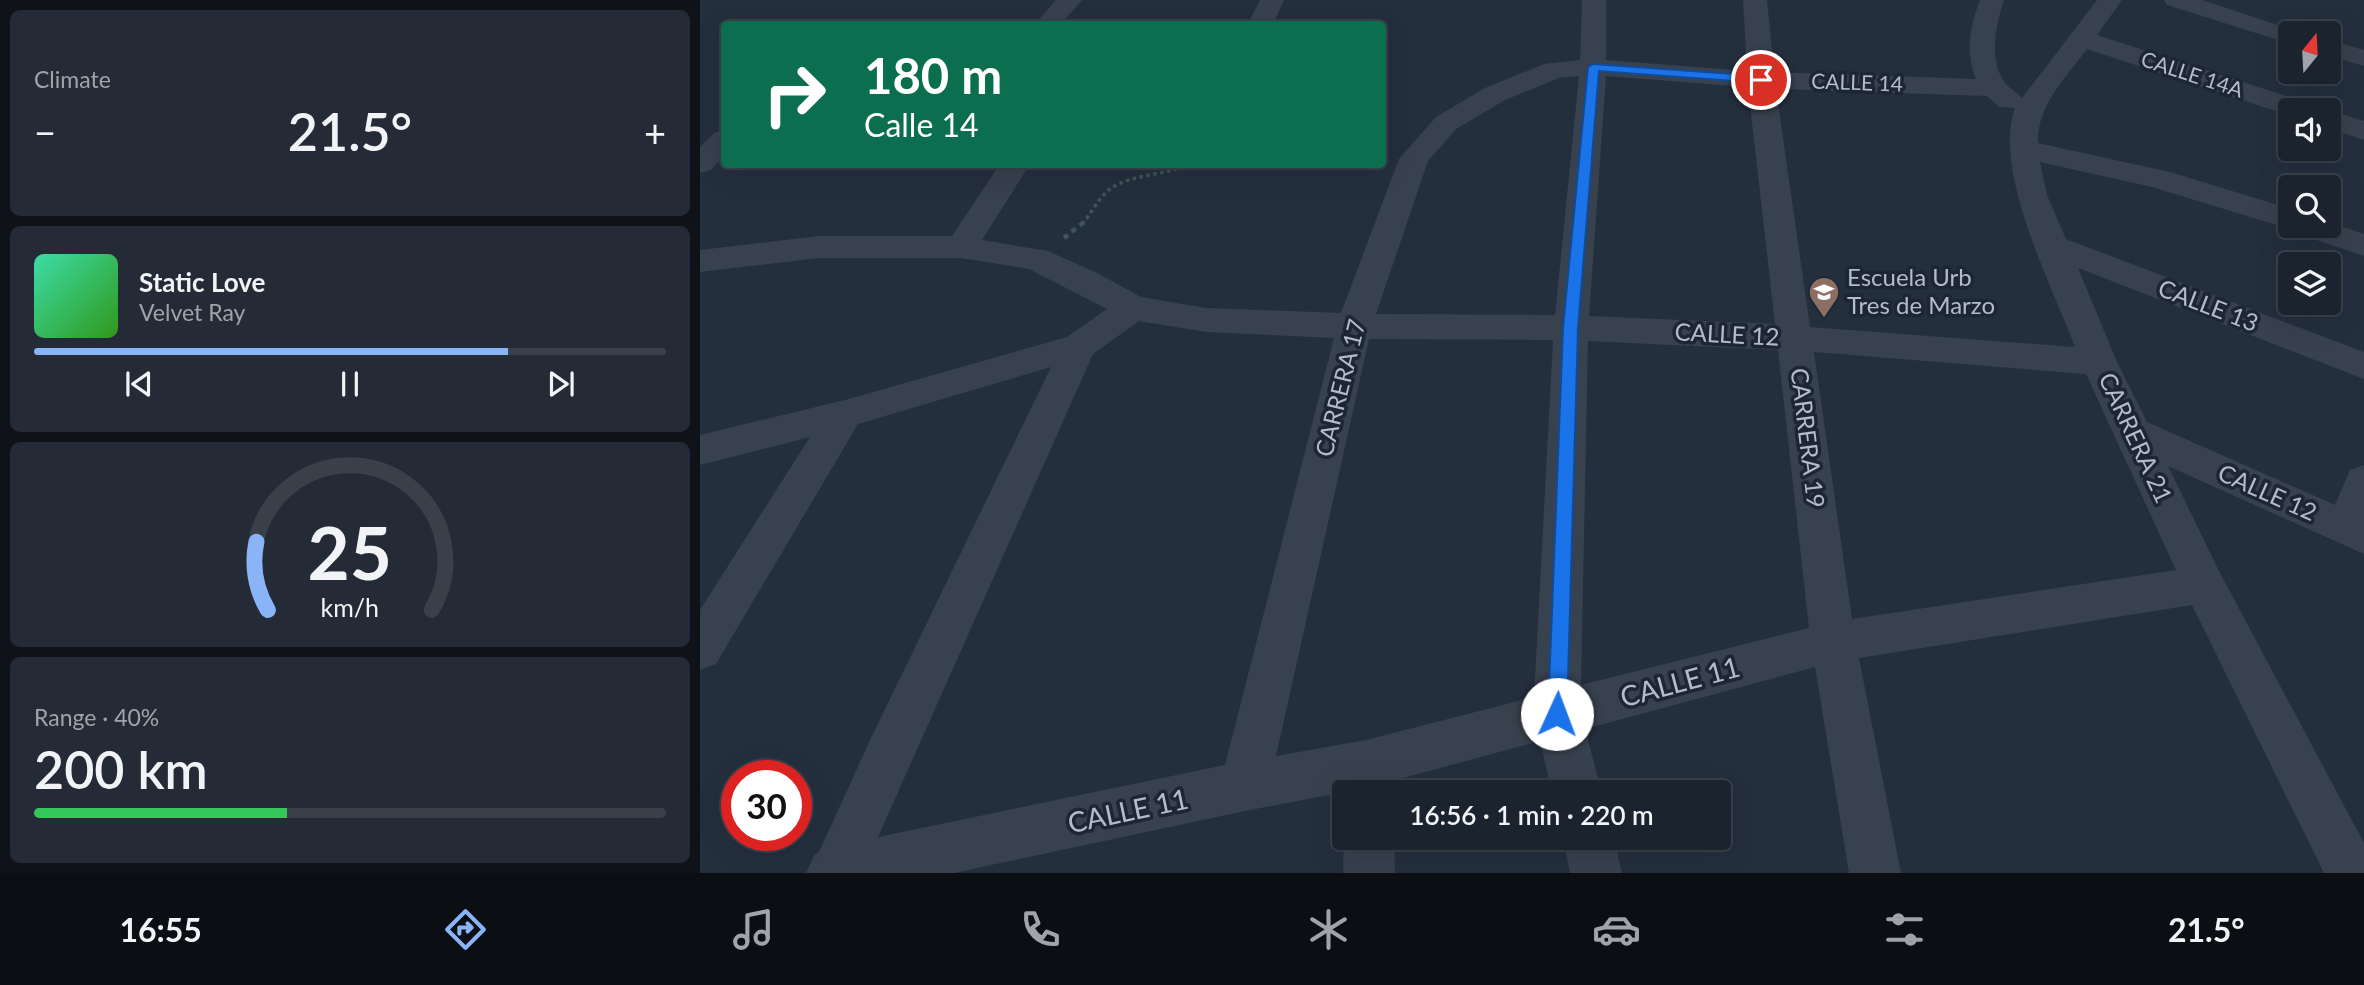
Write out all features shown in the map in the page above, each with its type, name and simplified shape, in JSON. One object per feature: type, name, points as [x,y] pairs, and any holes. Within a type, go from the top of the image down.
[{"type":"street","points":[[1050,21],[1070,0]]},
{"type":"street","points":[[1262,21],[1272,0]]},
{"type":"street","points":[[1574,780],[1557,714],[1570,328],[1593,67],[1594,0]]},
{"type":"street","name":"CARRERA 19","points":[[1755,0],[1761,80],[1833,642],[1875,873]]},
{"type":"street","points":[[1992,0],[1984,19],[1981,52],[1992,88],[2008,100],[2029,108],[2110,0]]},
{"type":"street","points":[[2176,0],[2278,32]]},
{"type":"street","name":"CALLE 14A","points":[[2082,39],[2278,103]]},
{"type":"street","points":[[2342,52],[2364,58]]},
{"type":"street","name":"CALLE 14","points":[[1554,70],[1593,67],[1761,80],[1992,88]]},
{"type":"street","name":"CARRERA 17","points":[[1245,786],[1354,327],[1414,159],[1446,122],[1495,94],[1554,70]]},
{"type":"street","name":"CARRERA 21","points":[[2029,108],[2023,125],[2023,149],[2032,195],[2099,362],[2204,584],[2352,873]]},
{"type":"street","points":[[2341,123],[2364,131]]},
{"type":"street","points":[[700,164],[721,142]]},
{"type":"street","points":[[2023,149],[2159,179],[2278,216]]},
{"type":"street","points":[[961,247],[1012,168]]},
{"type":"street","points":[[2341,238],[2364,246]]},
{"type":"street","name":"CALLE 13","points":[[2052,246],[2364,366]]},
{"type":"street","points":[[700,261],[819,247],[961,247],[996,250],[1036,259],[1085,281],[1133,309],[1079,346],[845,414],[700,450]]},
{"type":"street","name":"CALLE 12","points":[[1133,309],[1206,320],[1354,327],[1570,328],[1794,338],[2099,362]]},
{"type":"street","points":[[835,872],[1079,346]]},
{"type":"street","points":[[700,649],[845,414]]},
{"type":"street","name":"CALLE 12","points":[[2131,432],[2356,533]]},
{"type":"street","points":[[2356,533],[2364,481]]},
{"type":"street","name":"CALLE 11","points":[[835,872],[1245,786],[1367,778],[1557,714],[1833,642],[2204,584]]},
{"type":"street","points":[[1368,850],[1369,873]]},
{"type":"street","points":[[1591,850],[1596,873]]},
{"type":"path","points":[[1036,259],[1083,223],[1110,189],[1180,168]]},
{"type":"place","name":"Escuela Urb Tres de Marzo","points":[[1824,319]]},
{"type":"route","points":[[1557,714],[1570,328],[1593,67],[1761,80]]}]
